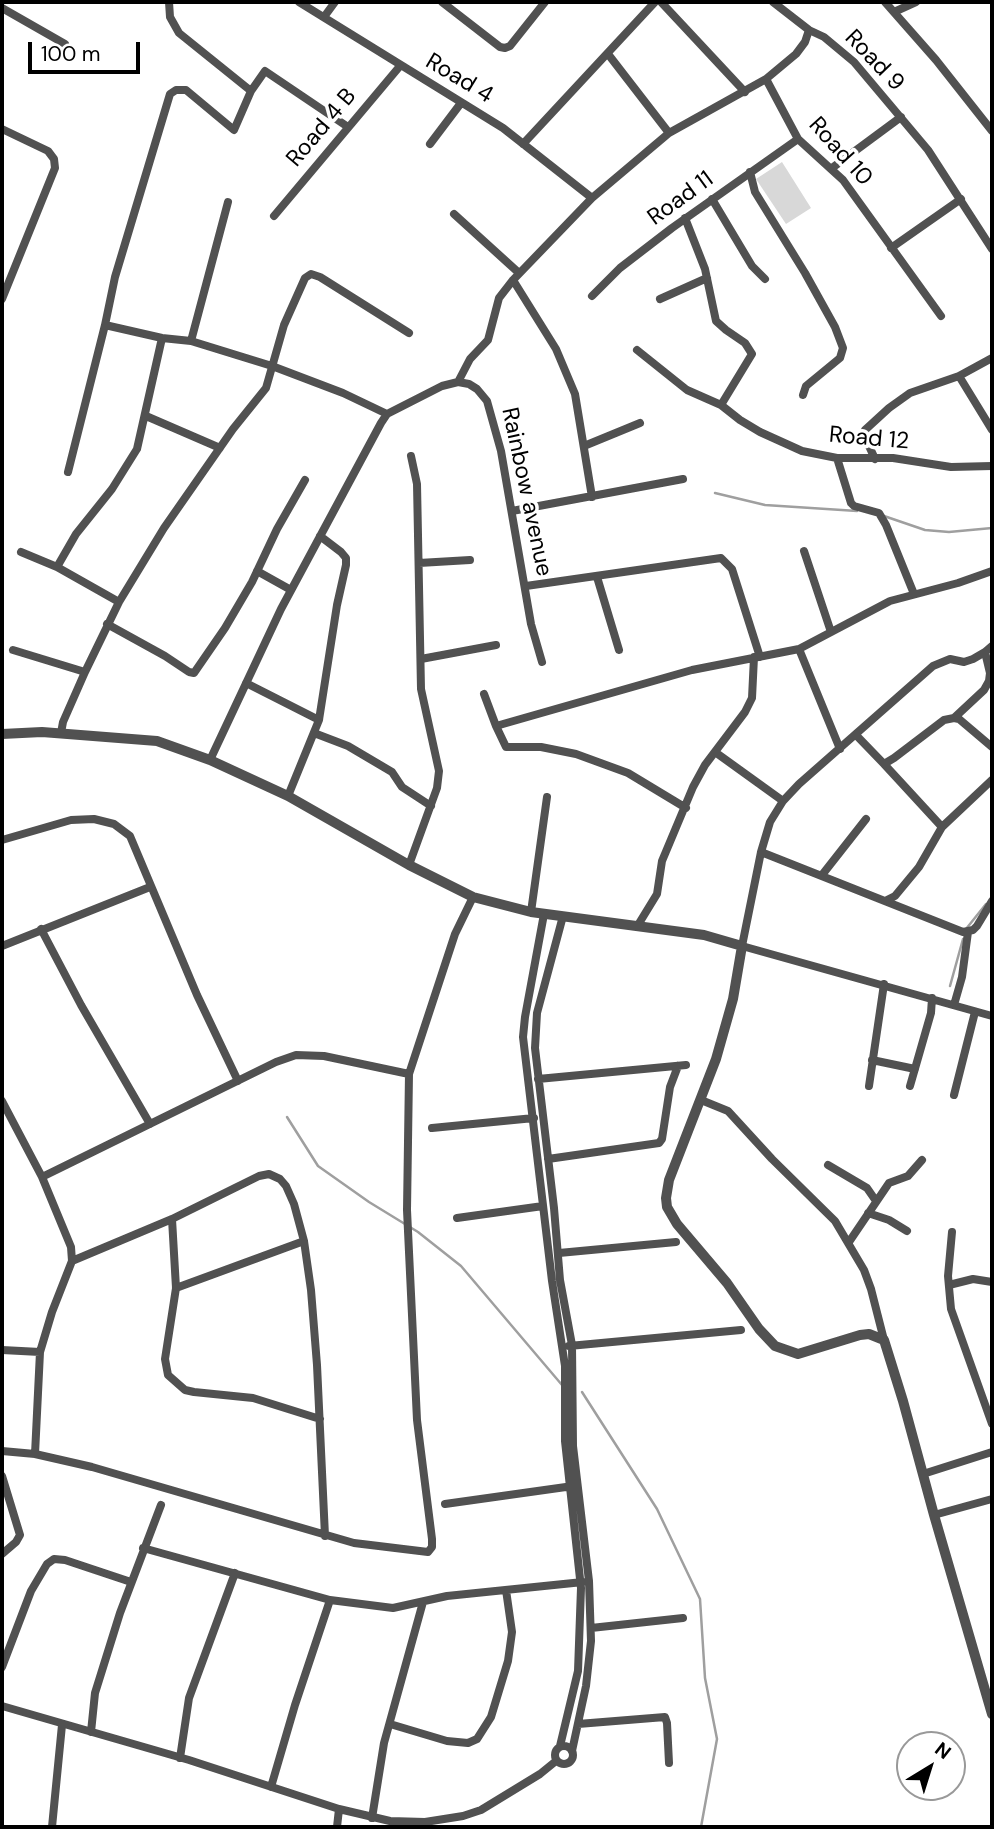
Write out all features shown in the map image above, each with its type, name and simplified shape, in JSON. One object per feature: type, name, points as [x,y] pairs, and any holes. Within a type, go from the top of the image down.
[{"type":"street","points":[[169,2],[170,17],[179,33],[251,91]]},
{"type":"street","name":"Road 4","points":[[299,2],[503,128],[592,198]]},
{"type":"street","points":[[324,17],[335,2]]},
{"type":"street","points":[[442,2],[500,47],[505,48],[510,46],[545,2]]},
{"type":"street","points":[[523,144],[655,2]]},
{"type":"street","points":[[661,2],[745,92]]},
{"type":"street","points":[[773,2],[809,30]]},
{"type":"street","points":[[885,2],[992,131]]},
{"type":"street","points":[[894,12],[916,2]]},
{"type":"street","points":[[2,8],[65,44]]},
{"type":"street","name":"Road 9","points":[[458,382],[470,359],[488,340],[499,298],[516,276],[592,198],[669,133],[766,79],[796,54],[805,42],[809,30],[824,37],[846,54],[928,149],[992,249]]},
{"type":"street","points":[[608,54],[669,133]]},
{"type":"street","name":"Road 4 B","points":[[274,216],[400,66]]},
{"type":"street","points":[[68,472],[106,325],[115,277],[170,94],[176,90],[186,90],[234,130],[251,91],[265,71],[348,127]]},
{"type":"street","name":"Road 10","points":[[766,79],[798,139],[843,180],[941,316]]},
{"type":"street","points":[[430,144],[461,103]]},
{"type":"street","points":[[832,168],[901,117]]},
{"type":"street","points":[[2,129],[48,151],[54,159],[55,168],[2,299]]},
{"type":"street","name":"Road 11","points":[[592,296],[620,268],[685,218],[798,139]]},
{"type":"street","points":[[750,172],[755,192],[805,273],[835,327],[843,348],[841,358],[806,386],[803,395]]},
{"type":"street","points":[[712,199],[752,266],[765,279]]},
{"type":"street","points":[[891,248],[961,199]]},
{"type":"street","points":[[191,341],[228,202]]},
{"type":"street","points":[[454,214],[516,276],[556,349],[575,394],[592,497]]},
{"type":"street","points":[[685,218],[698,246],[716,321],[745,342],[752,354],[721,405]]},
{"type":"street","points":[[61,733],[63,722],[85,672],[119,602],[164,528],[265,387],[284,325],[306,278],[311,274],[320,277],[409,333]]},
{"type":"street","points":[[660,299],[707,278]]},
{"type":"street","points":[[106,325],[162,338],[191,341],[272,366],[343,393],[387,414]]},
{"type":"street","points":[[57,568],[76,534],[113,489],[137,449],[162,338]]},
{"type":"street","name":"Road 12","points":[[637,350],[687,390],[721,405],[760,432],[802,452],[837,458],[893,458],[951,467],[992,466]]},
{"type":"street","points":[[875,459],[864,435],[869,425],[911,393],[959,376],[992,358]]},
{"type":"street","points":[[959,376],[992,430]]},
{"type":"street","points":[[210,760],[291,590],[387,414],[442,386],[458,382]]},
{"type":"street","name":"Rainbow avenue","points":[[458,382],[477,389],[487,401],[501,451],[531,624],[542,662]]},
{"type":"street","points":[[146,416],[220,448]]},
{"type":"street","points":[[584,446],[640,423]]},
{"type":"street","points":[[408,865],[431,807],[439,771],[421,689],[417,484],[411,456]]},
{"type":"street","points":[[837,458],[851,503],[879,513],[914,594]]},
{"type":"street","points":[[107,624],[194,673],[225,628],[257,571],[276,528],[305,480]]},
{"type":"street","points":[[512,511],[683,480]]},
{"type":"street","points":[[288,796],[319,720],[346,558],[320,536]]},
{"type":"street","points":[[804,551],[831,632]]},
{"type":"street","points":[[21,552],[57,568],[119,602]]},
{"type":"street","points":[[526,586],[721,558],[732,569],[757,657],[752,698],[693,787],[662,861],[657,894],[638,925]]},
{"type":"street","points":[[419,563],[470,560]]},
{"type":"street","points":[[257,571],[291,590]]},
{"type":"street","points":[[496,726],[692,670],[799,649],[890,601],[992,571]]},
{"type":"street","points":[[597,577],[619,650]]},
{"type":"street","points":[[421,659],[496,645]]},
{"type":"street","points":[[799,649],[840,749]]},
{"type":"street","points":[[884,1340],[869,1334],[807,1353],[783,1351],[759,1329],[727,1283],[677,1224],[667,1207],[667,1188],[701,1100],[733,999],[761,852],[770,822],[783,801],[799,784],[904,694],[908,685],[933,666],[950,659],[964,662],[989,649],[989,681],[984,690],[954,718]]},
{"type":"street","points":[[13,650],[85,672]]},
{"type":"street","points":[[246,683],[319,720]]},
{"type":"street","points":[[484,694],[506,747],[541,747],[576,754],[628,773],[686,808]]},
{"type":"street","points":[[884,764],[944,720],[954,718],[959,719],[992,747]]},
{"type":"street","points":[[2,734],[61,733],[157,741],[210,760],[288,796],[408,865],[473,897],[531,912],[704,935],[992,1016]]},
{"type":"street","points":[[314,733],[348,747],[392,772],[402,787],[431,807]]},
{"type":"street","points":[[856,735],[942,827]]},
{"type":"street","points":[[715,752],[783,801]]},
{"type":"street","points":[[885,901],[895,896],[919,867],[942,827],[992,780]]},
{"type":"street","points":[[531,912],[547,797]]},
{"type":"street","points":[[2,840],[71,820],[94,819],[114,824],[130,836],[201,1004],[238,1081]]},
{"type":"street","points":[[822,875],[866,819]]},
{"type":"street","points":[[761,852],[956,930],[968,932],[977,926],[992,901]]},
{"type":"street","points":[[2,946],[150,887]]},
{"type":"street","points":[[2,1451],[35,1454],[92,1467],[354,1543],[428,1552],[432,1547],[417,1407],[408,1210],[409,1074],[455,934],[473,897]]},
{"type":"street","points":[[544,914],[523,1037],[552,1281],[563,1346],[569,1487],[591,1628],[586,1686],[573,1756],[567,1764],[556,1761]]},
{"type":"street","points":[[556,1761],[555,1751],[560,1746],[578,1671],[585,1582],[580,1486],[573,1446],[572,1345],[563,1304],[535,1048],[537,1013],[563,916]]},
{"type":"street","points":[[41,929],[81,1005],[150,1124]]},
{"type":"street","points":[[954,1005],[962,977],[968,932]]},
{"type":"street","points":[[869,1086],[884,985]]},
{"type":"street","points":[[910,1086],[931,1013],[932,999]]},
{"type":"street","points":[[954,1095],[975,1012]]},
{"type":"street","points":[[42,1177],[276,1062],[296,1055],[312,1054],[409,1074]]},
{"type":"street","points":[[872,1060],[915,1069]]},
{"type":"street","points":[[538,1079],[682,1066],[670,1087],[662,1139],[659,1143],[548,1159]]},
{"type":"street","points":[[701,1100],[728,1111],[835,1221],[849,1242],[871,1289],[992,1714]]},
{"type":"street","points":[[2,1101],[42,1177],[71,1247],[72,1261],[40,1352],[35,1454]]},
{"type":"street","points":[[432,1128],[534,1118]]},
{"type":"street","points":[[849,1242],[889,1183],[908,1176],[922,1160]]},
{"type":"street","points":[[828,1165],[867,1188],[876,1201]]},
{"type":"street","points":[[72,1261],[172,1219],[259,1176],[270,1174],[280,1179],[294,1204],[304,1241],[311,1290],[325,1536]]},
{"type":"street","points":[[457,1218],[543,1206]]},
{"type":"street","points":[[868,1213],[889,1220],[907,1231]]},
{"type":"street","points":[[172,1219],[176,1288],[165,1359],[168,1375],[176,1384],[194,1392],[253,1398],[320,1419]]},
{"type":"street","points":[[952,1232],[949,1285],[951,1309],[992,1424]]},
{"type":"street","points":[[176,1288],[304,1241]]},
{"type":"street","points":[[559,1253],[676,1242]]},
{"type":"street","points":[[949,1285],[973,1279],[992,1282]]},
{"type":"street","points":[[563,1346],[741,1330]]},
{"type":"street","points":[[2,1350],[40,1352]]},
{"type":"street","points":[[923,1474],[992,1452]]},
{"type":"street","points":[[2,1476],[20,1535],[2,1554]]},
{"type":"street","points":[[445,1504],[580,1486]]},
{"type":"street","points":[[934,1515],[992,1499]]},
{"type":"street","points":[[91,1732],[95,1693],[131,1582],[161,1505]]},
{"type":"street","points":[[143,1548],[330,1600],[393,1608],[447,1596],[585,1582]]},
{"type":"street","points":[[2,1667],[32,1591],[47,1564],[54,1559],[65,1560],[131,1582]]},
{"type":"street","points":[[180,1758],[189,1698],[235,1573]]},
{"type":"street","points":[[390,1724],[447,1741],[468,1743],[477,1739],[491,1717],[508,1661],[512,1632],[506,1590]]},
{"type":"street","points":[[271,1787],[330,1600]]},
{"type":"street","points":[[372,1818],[384,1743],[423,1602]]},
{"type":"street","points":[[591,1628],[683,1618]]},
{"type":"street","points":[[2,1706],[180,1758],[339,1809],[372,1818],[425,1824],[481,1810],[540,1774],[556,1761]]},
{"type":"street","points":[[578,1724],[665,1717],[669,1763]]},
{"type":"street","points":[[52,1827],[62,1725]]},
{"type":"street","points":[[560,1746],[569,1746],[572,1751]]},
{"type":"street","points":[[337,1827],[339,1809]]},
{"type":"shaded area","points":[[782,162],[811,208],[786,224],[756,179]]},
{"type":"waterway","points":[[715,493],[765,505],[857,511]]},
{"type":"waterway","points":[[884,516],[925,530],[949,532],[992,528]]},
{"type":"waterway","points":[[966,929],[986,904]]},
{"type":"waterway","points":[[950,986],[963,939]]},
{"type":"waterway","points":[[287,1117],[318,1166],[418,1232],[461,1266],[562,1385]]},
{"type":"waterway","points":[[582,1392],[657,1509],[700,1599],[705,1678],[717,1739],[701,1827]]}]
